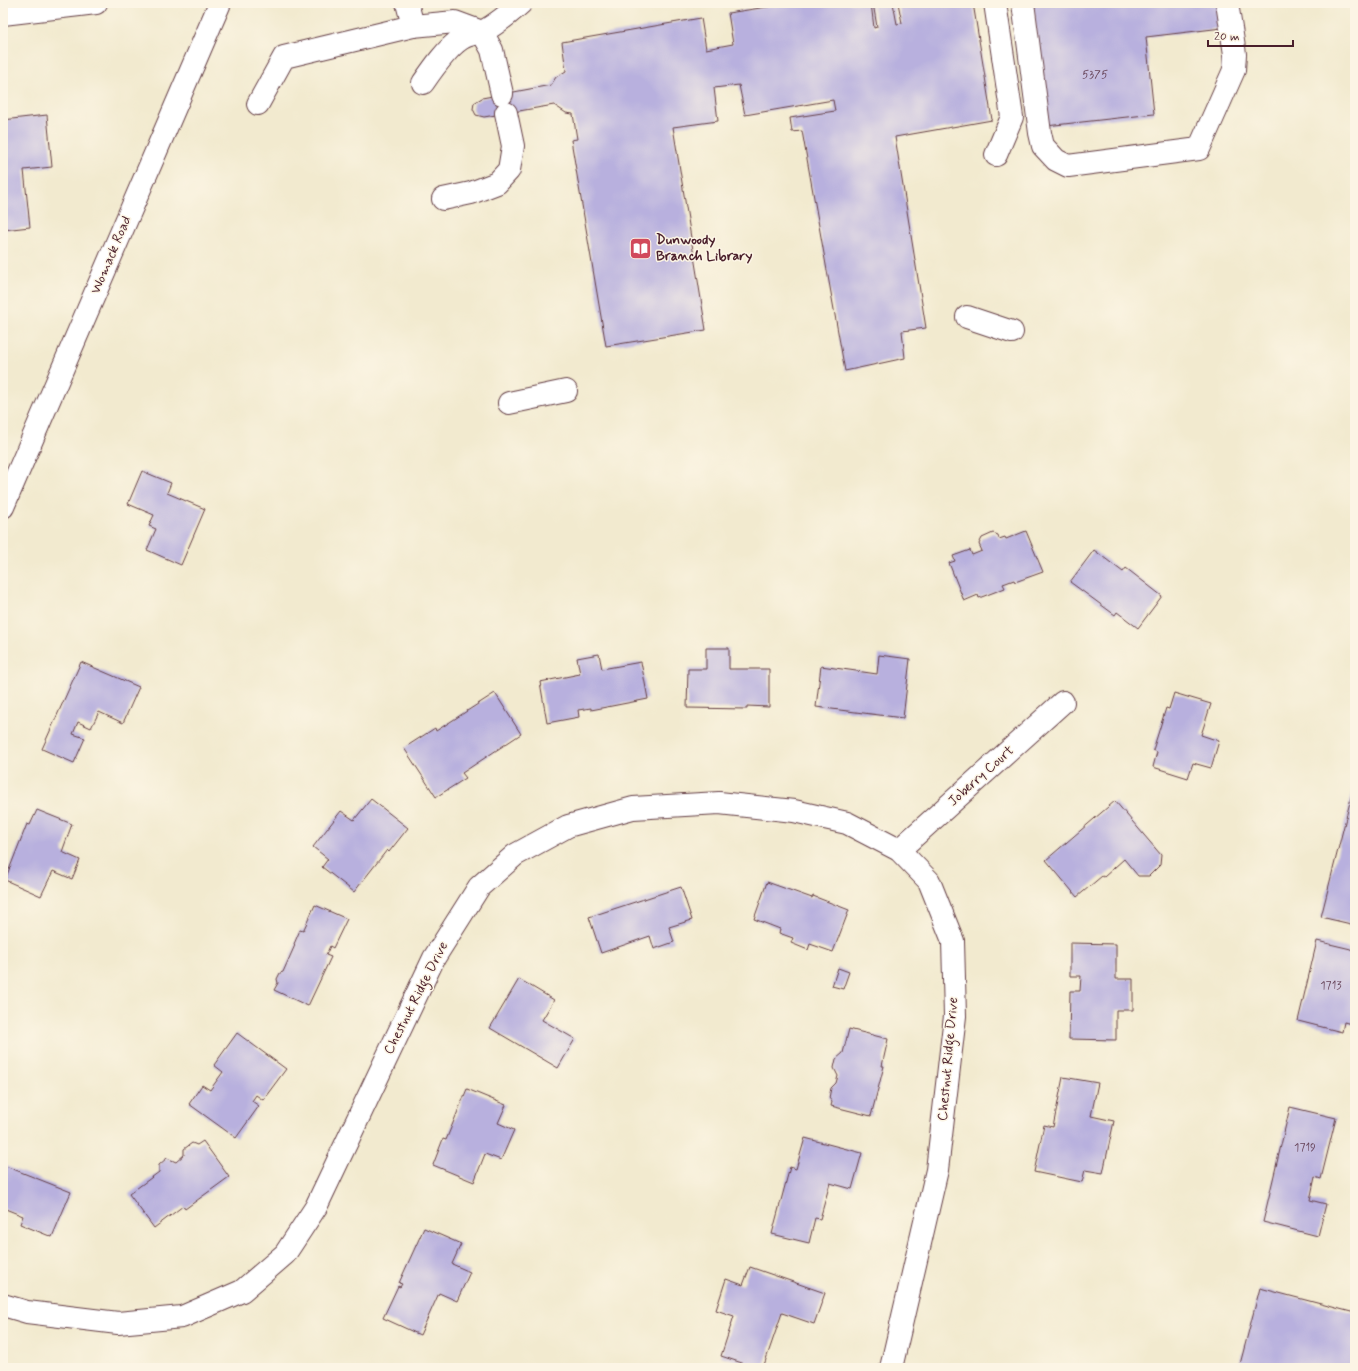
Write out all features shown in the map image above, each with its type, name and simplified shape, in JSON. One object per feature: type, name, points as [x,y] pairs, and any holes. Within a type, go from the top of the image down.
[{"type":"street","points":[[3,14],[96,3]]},
{"type":"street","name":"Womack Road","points":[[5,494],[220,3]]},
{"type":"street","points":[[407,3],[413,26]]},
{"type":"street","points":[[423,84],[433,68],[460,39],[472,33],[482,32],[507,15],[521,3]]},
{"type":"street","points":[[995,3],[1012,117],[996,155]]},
{"type":"street","points":[[1023,3],[1043,146],[1056,160],[1068,166],[1199,149],[1234,70],[1235,54],[1228,3]]},
{"type":"street","points":[[258,104],[284,57],[413,26],[455,22],[482,32],[492,50],[513,146],[509,170],[497,183],[471,193],[443,199]]},
{"type":"street","points":[[967,317],[1012,332]]},
{"type":"street","points":[[509,403],[566,391]]},
{"type":"street","name":"Joberry Court","points":[[899,850],[1063,702]]},
{"type":"street","name":"Chestnut Ridge Drive","points":[[3,1305],[27,1312],[118,1323],[182,1317],[242,1291],[285,1254],[316,1207],[434,958],[479,887],[515,855],[568,826],[633,808],[719,803],[794,811],[847,823],[899,850],[929,881],[954,941],[955,1016],[937,1170],[891,1368]]},
{"type":"building","name":"Dunwoody Branch Library","points":[[793,3],[871,3],[874,28],[877,27],[873,3],[893,3],[897,24],[902,23],[898,3],[973,3],[992,120],[895,137],[926,328],[902,331],[905,358],[845,371],[802,131],[792,132],[790,118],[835,111],[833,100],[745,115],[739,85],[714,88],[718,121],[673,127],[706,330],[606,346],[571,140],[577,139],[573,114],[566,113],[554,105],[484,117],[476,115],[473,109],[474,103],[482,98],[551,85],[556,77],[566,71],[562,42],[701,18],[706,49],[733,44],[728,13]]},
{"type":"building","points":[[1033,3],[1220,3],[1222,28],[1146,37],[1154,114],[1046,126]]},
{"type":"building","points":[[47,115],[52,167],[24,170],[30,227],[3,230],[3,120]]},
{"type":"building","points":[[142,471],[171,483],[167,493],[205,509],[181,565],[147,550],[156,529],[149,526],[154,515],[128,504]]},
{"type":"building","points":[[1026,531],[1043,572],[1015,582],[1014,580],[1003,584],[1005,588],[979,598],[978,595],[964,601],[949,563],[955,561],[953,556],[970,550],[972,555],[982,551],[979,544],[982,538],[993,533],[998,535],[999,539],[1005,537],[1006,539]]},
{"type":"building","points":[[1094,550],[1123,572],[1126,568],[1162,596],[1138,628],[1117,612],[1115,615],[1070,582]]},
{"type":"building","points":[[706,648],[729,648],[729,669],[769,669],[769,707],[747,706],[747,709],[687,708],[688,669],[706,669]]},
{"type":"building","points":[[599,654],[602,669],[641,662],[648,699],[591,710],[591,708],[578,710],[579,717],[547,723],[540,682],[580,674],[577,658]]},
{"type":"building","points":[[879,655],[910,659],[903,718],[816,707],[821,666],[877,674]]},
{"type":"building","points":[[81,662],[139,687],[123,723],[99,712],[91,728],[78,722],[73,734],[85,738],[74,763],[42,749]]},
{"type":"building","points":[[495,693],[521,734],[462,773],[466,778],[436,797],[404,748],[435,728],[436,731]]},
{"type":"building","points":[[1174,693],[1211,704],[1201,735],[1219,741],[1211,768],[1193,763],[1188,778],[1153,767],[1157,752],[1153,750],[1166,708],[1169,709]]},
{"type":"building","points":[[1355,786],[1355,925],[1321,917]]},
{"type":"building","points":[[371,799],[408,828],[389,852],[387,850],[354,892],[322,867],[328,859],[313,847],[341,811],[354,820]]},
{"type":"building","points":[[1115,801],[1161,855],[1160,865],[1149,876],[1138,876],[1124,859],[1104,877],[1102,876],[1077,897],[1046,860]]},
{"type":"building","points":[[37,810],[72,824],[62,852],[80,860],[72,879],[53,871],[41,896],[5,880],[27,824],[30,825]]},
{"type":"building","points":[[767,882],[812,898],[813,896],[849,910],[833,952],[810,944],[808,950],[791,943],[793,938],[779,933],[780,929],[754,919]]},
{"type":"building","points":[[681,887],[692,920],[669,927],[674,942],[654,949],[650,936],[601,953],[589,917]]},
{"type":"building","points":[[315,905],[347,919],[333,948],[330,946],[326,955],[331,957],[308,1006],[274,990],[278,983],[277,979],[280,973],[283,972],[300,930],[303,931]]},
{"type":"building","points":[[1317,941],[1355,950],[1355,1025],[1344,1022],[1342,1032],[1298,1021]]},
{"type":"building","points":[[1070,943],[1116,944],[1116,979],[1133,979],[1133,1010],[1116,1010],[1116,1040],[1069,1039],[1070,991],[1080,991],[1081,976],[1070,976]]},
{"type":"building","points":[[838,968],[849,972],[843,989],[832,986]]},
{"type":"building","points":[[519,979],[554,1000],[542,1020],[575,1039],[558,1068],[490,1028]]},
{"type":"building","points":[[849,1029],[888,1039],[882,1066],[884,1066],[871,1116],[831,1106],[832,1102],[829,1098],[831,1088],[836,1083],[838,1076],[834,1068],[836,1059],[843,1053]]},
{"type":"building","points":[[237,1033],[286,1069],[263,1100],[256,1095],[252,1101],[259,1106],[236,1138],[189,1104],[202,1085],[210,1090],[223,1072],[214,1065]]},
{"type":"building","points":[[1063,1077],[1098,1083],[1091,1116],[1114,1121],[1103,1173],[1085,1170],[1082,1182],[1034,1172],[1044,1125],[1053,1127]]},
{"type":"building","points":[[467,1089],[506,1105],[498,1123],[514,1130],[501,1160],[485,1154],[474,1182],[433,1165],[443,1139],[446,1140]]},
{"type":"building","points":[[1290,1107],[1336,1118],[1321,1179],[1315,1177],[1310,1200],[1326,1204],[1318,1236],[1263,1222]]},
{"type":"building","points":[[805,1138],[862,1153],[852,1189],[830,1183],[820,1219],[815,1218],[809,1243],[772,1234],[790,1167],[796,1169]]},
{"type":"building","points":[[203,1141],[229,1177],[185,1209],[183,1206],[154,1228],[129,1194],[159,1172],[159,1165],[167,1158],[176,1162],[184,1155],[184,1149],[192,1143],[197,1145]]},
{"type":"building","points":[[3,1165],[71,1192],[52,1237],[20,1224],[23,1216],[3,1208]]},
{"type":"building","points":[[424,1228],[461,1244],[452,1264],[470,1272],[457,1301],[439,1293],[420,1335],[383,1318],[398,1286],[400,1287],[402,1284],[399,1283]]},
{"type":"building","points":[[750,1267],[825,1293],[814,1324],[782,1313],[763,1368],[757,1368],[721,1356],[734,1316],[716,1310],[726,1279],[743,1285]]},
{"type":"building","points":[[1260,1288],[1355,1313],[1355,1368],[1239,1368]]},
{"type":"building","points":[[1048,1366],[1048,1368],[1024,1368],[1024,1367]]},
{"type":"place","name":"Dunwoody Branch Library","points":[[641,248]]}]
